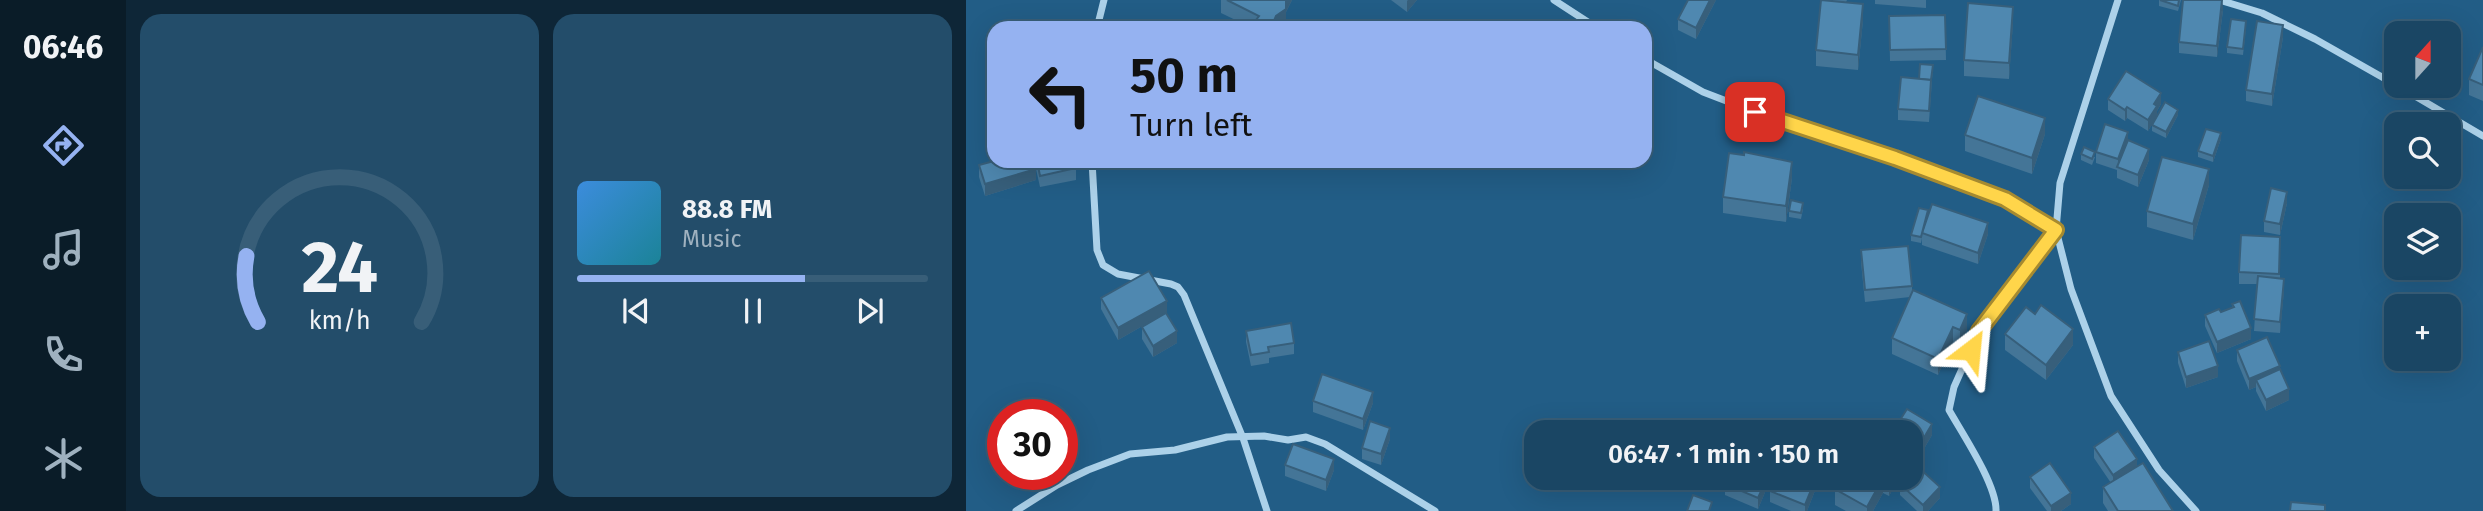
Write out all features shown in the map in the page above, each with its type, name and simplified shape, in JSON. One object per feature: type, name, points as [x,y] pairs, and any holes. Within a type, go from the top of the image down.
[{"type":"street","points":[[1099,21],[1104,0]]},
{"type":"street","points":[[1554,0],[1586,21]]},
{"type":"street","points":[[2118,0],[2060,183],[2056,230],[2071,289],[2111,396],[2159,470],[2196,511]]},
{"type":"street","points":[[2219,0],[2272,19],[2315,39],[2384,78]]},
{"type":"street","points":[[1652,63],[1703,92],[1781,122],[1895,158],[2005,199],[2056,230]]},
{"type":"street","points":[[2419,98],[2483,136]]},
{"type":"street","points":[[1092,168],[1097,250],[1103,265],[1118,274],[1171,284],[1178,287],[1184,295],[1243,438],[1267,511]]},
{"type":"street","points":[[1996,511],[1996,501],[1981,466],[1949,410],[1954,387],[1979,331],[2056,230]]},
{"type":"street","points":[[1016,511],[1077,475],[1130,454],[1175,450],[1227,437],[1264,436],[1288,440],[1306,437],[1325,444],[1435,511]]},
{"type":"building","points":[[1227,0],[1286,0],[1286,9],[1274,21],[1258,21],[1259,16]]},
{"type":"building","points":[[1688,0],[1710,0],[1696,28],[1678,19]]},
{"type":"building","points":[[1821,0],[1863,4],[1858,55],[1816,50]]},
{"type":"building","points":[[2160,0],[2179,0],[2178,6]]},
{"type":"building","points":[[2183,0],[2222,0],[2217,46],[2179,42]]},
{"type":"building","points":[[1968,3],[2013,7],[2009,63],[1964,60]]},
{"type":"building","points":[[1945,15],[1946,49],[1890,50],[1889,16]]},
{"type":"building","points":[[2231,19],[2246,21],[2243,49],[2227,47]]},
{"type":"building","points":[[2257,21],[2283,25],[2272,94],[2246,90]]},
{"type":"building","points":[[2483,47],[2483,85],[2469,79]]},
{"type":"building","points":[[1920,64],[1933,65],[1931,80],[1919,79]]},
{"type":"building","points":[[2126,71],[2161,93],[2148,120],[2108,99]]},
{"type":"building","points":[[1901,77],[1931,80],[1929,111],[1898,109]]},
{"type":"building","points":[[1978,96],[2045,118],[2032,158],[1965,135]]},
{"type":"building","points":[[2165,102],[2178,110],[2166,132],[2152,125]]},
{"type":"building","points":[[2105,124],[2128,132],[2118,159],[2096,152]]},
{"type":"building","points":[[2206,129],[2221,133],[2213,156],[2198,151]]},
{"type":"building","points":[[2128,140],[2149,149],[2138,175],[2117,167]]},
{"type":"building","points":[[2084,147],[2095,152],[2092,159],[2081,154]]},
{"type":"building","points":[[1744,152],[1792,162],[1786,206],[1723,197],[1729,153],[1744,155]]},
{"type":"building","points":[[2162,157],[2209,169],[2193,224],[2147,211]]},
{"type":"building","points":[[987,163],[987,168],[1036,169],[985,184],[979,165]]},
{"type":"building","points":[[1038,168],[1076,168],[1040,176]]},
{"type":"building","points":[[2271,188],[2287,192],[2280,224],[2264,221]]},
{"type":"building","points":[[1791,200],[1803,203],[1801,213],[1789,211]]},
{"type":"building","points":[[1932,204],[1988,223],[1978,253],[1922,233]]},
{"type":"building","points":[[1919,208],[1928,210],[1921,237],[1911,235]]},
{"type":"building","points":[[2241,235],[2280,237],[2279,274],[2239,272]]},
{"type":"building","points":[[1908,246],[1912,286],[1865,290],[1861,250]]},
{"type":"building","points":[[1149,271],[1167,301],[1118,328],[1101,298]]},
{"type":"building","points":[[2258,276],[2284,279],[2280,322],[2254,319]]},
{"type":"building","points":[[1913,290],[1967,314],[1960,330],[1953,327],[1938,359],[1892,338]]},
{"type":"building","points":[[2240,301],[2251,328],[2217,342],[2205,315],[2234,307],[2232,304]]},
{"type":"building","points":[[2041,305],[2073,329],[2046,365],[2005,334],[2026,307],[2035,314]]},
{"type":"building","points":[[1166,313],[1177,331],[1153,346],[1142,327]]},
{"type":"building","points":[[1291,323],[1294,343],[1268,347],[1269,352],[1251,355],[1246,331]]},
{"type":"building","points":[[2267,337],[2280,366],[2249,379],[2237,350]]},
{"type":"building","points":[[2209,341],[2218,366],[2186,377],[2178,352]]},
{"type":"building","points":[[2280,369],[2289,389],[2266,400],[2256,380]]},
{"type":"building","points":[[1322,374],[1373,392],[1363,419],[1313,401]]},
{"type":"building","points":[[1907,409],[1932,424],[1923,439],[1923,420],[1900,420]]},
{"type":"building","points":[[1370,421],[1390,428],[1381,454],[1362,448]]},
{"type":"building","points":[[2118,431],[2137,459],[2113,475],[2094,447]]},
{"type":"building","points":[[1293,444],[1334,459],[1326,480],[1285,465]]},
{"type":"building","points":[[2050,463],[2071,493],[2051,506],[2030,477]]},
{"type":"building","points":[[2143,463],[2173,511],[2118,511],[2103,487]]},
{"type":"building","points":[[1923,471],[1940,487],[1923,505],[1907,490],[1923,490]]},
{"type":"building","points":[[1739,490],[1762,490],[1758,498]]},
{"type":"building","points":[[1770,490],[1811,490],[1805,505]]},
{"type":"building","points":[[1837,490],[1876,490],[1867,507]]},
{"type":"building","points":[[1693,495],[1712,502],[1709,511],[1687,511]]},
{"type":"building","points":[[2291,502],[2325,505],[2325,511],[2290,511]]},
{"type":"route","points":[[1755,112],[1895,158],[2005,199],[2056,230],[1979,331],[1971,350]]}]
